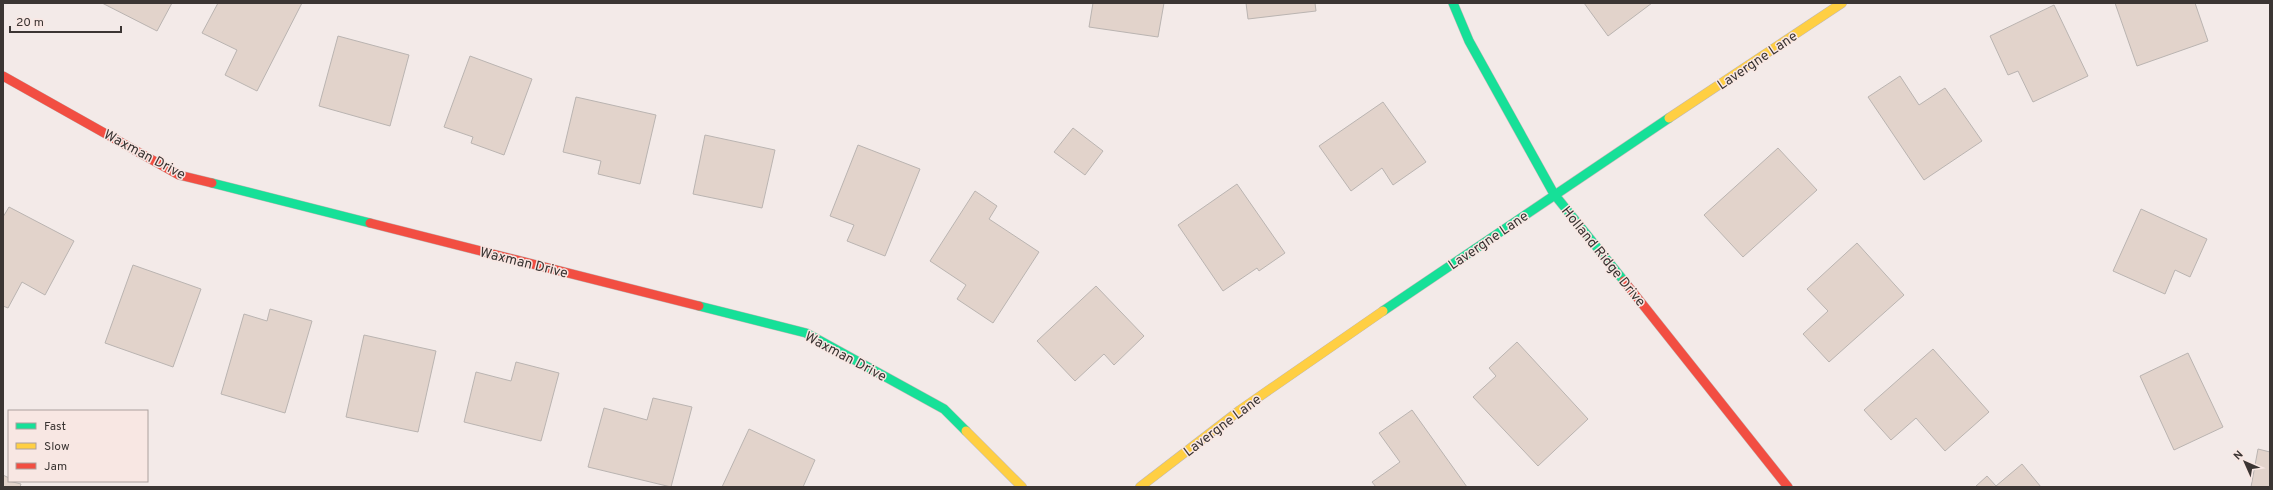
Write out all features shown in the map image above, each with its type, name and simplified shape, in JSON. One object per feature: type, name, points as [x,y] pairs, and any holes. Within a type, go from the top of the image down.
[{"type":"street","name":"Holland Ridge Drive","points":[[1453,3],[1469,41],[1554,194],[1788,487]]},
{"type":"street","name":"Lavergne Lane","points":[[1140,487],[1240,410],[1554,194],[1842,3]]},
{"type":"street","name":"Waxman Drive","points":[[3,76],[179,175],[806,333],[944,409],[1022,487]]},
{"type":"building","points":[[102,3],[172,3],[157,31]]},
{"type":"building","points":[[218,3],[302,3],[257,91],[225,75],[237,50],[202,33]]},
{"type":"building","points":[[1093,3],[1164,3],[1158,37],[1089,27]]},
{"type":"building","points":[[1246,3],[1315,3],[1316,11],[1248,19]]},
{"type":"building","points":[[1584,3],[1652,3],[1608,36]]},
{"type":"building","points":[[2115,3],[2195,3],[2208,41],[2137,66]]},
{"type":"building","points":[[2054,5],[2088,76],[2033,102],[2018,71],[2008,75],[1990,36]]},
{"type":"building","points":[[338,36],[409,55],[390,126],[319,106]]},
{"type":"building","points":[[470,56],[532,79],[504,155],[471,143],[473,137],[444,127]]},
{"type":"building","points":[[1900,76],[1919,105],[1945,88],[1982,141],[1924,180],[1868,97]]},
{"type":"building","points":[[576,97],[656,115],[640,184],[598,174],[601,161],[563,152]]},
{"type":"building","points":[[1383,102],[1426,162],[1393,185],[1382,168],[1351,191],[1319,146]]},
{"type":"building","points":[[1073,128],[1103,151],[1085,175],[1054,152]]},
{"type":"building","points":[[705,135],[775,150],[762,208],[693,194]]},
{"type":"building","points":[[858,145],[920,169],[885,256],[847,241],[854,225],[830,216]]},
{"type":"building","points":[[1778,148],[1817,190],[1743,257],[1704,215]]},
{"type":"building","points":[[1237,184],[1285,253],[1259,271],[1257,268],[1223,291],[1178,225]]},
{"type":"building","points":[[975,191],[997,206],[989,219],[1039,252],[993,323],[957,299],[966,285],[930,261]]},
{"type":"building","points":[[9,207],[74,241],[45,295],[22,282],[8,308],[3,306],[3,217]]},
{"type":"building","points":[[2141,209],[2207,239],[2190,277],[2175,270],[2165,294],[2113,271]]},
{"type":"building","points":[[1857,243],[1904,295],[1829,362],[1803,334],[1828,311],[1807,289]]},
{"type":"building","points":[[133,265],[201,289],[173,367],[105,343]]},
{"type":"building","points":[[1096,286],[1144,336],[1114,365],[1104,354],[1075,381],[1037,341]]},
{"type":"building","points":[[270,309],[312,321],[285,413],[221,394],[244,314],[267,321]]},
{"type":"building","points":[[364,335],[436,351],[418,432],[346,417]]},
{"type":"building","points":[[1517,342],[1588,419],[1538,466],[1473,397],[1496,376],[1489,368]]},
{"type":"building","points":[[1933,349],[1989,412],[1945,451],[1916,418],[1891,440],[1864,410]]},
{"type":"building","points":[[2188,353],[2223,427],[2174,450],[2140,376]]},
{"type":"building","points":[[516,362],[559,373],[541,441],[464,422],[476,372],[511,381]]},
{"type":"building","points":[[653,398],[692,407],[671,487],[588,467],[604,408],[647,420]]},
{"type":"building","points":[[1412,410],[1467,487],[1376,487],[1372,482],[1400,462],[1379,433]]},
{"type":"building","points":[[749,429],[815,460],[803,487],[722,487]]},
{"type":"building","points":[[2258,449],[2270,452],[2270,487],[2251,487]]},
{"type":"building","points":[[2022,464],[2041,487],[1975,487],[1987,476],[1996,486]]},
{"type":"building","points":[[3,475],[8,478],[8,482],[21,484],[20,487],[3,487]]},
{"type":"traffic: fast","points":[[1453,3],[1469,41],[1554,194],[1624,281]]},
{"type":"traffic: fast","points":[[1383,311],[1669,118]]},
{"type":"traffic: fast","points":[[212,183],[370,223]]},
{"type":"traffic: fast","points":[[699,306],[806,333],[944,409],[966,431]]},
{"type":"traffic: slow","points":[[1669,118],[1842,3]]},
{"type":"traffic: slow","points":[[1140,487],[1240,410],[1383,311]]},
{"type":"traffic: slow","points":[[966,431],[1022,487]]},
{"type":"traffic: jam","points":[[3,76],[179,175],[212,183]]},
{"type":"traffic: jam","points":[[370,223],[699,306]]},
{"type":"traffic: jam","points":[[1624,281],[1788,487]]}]
